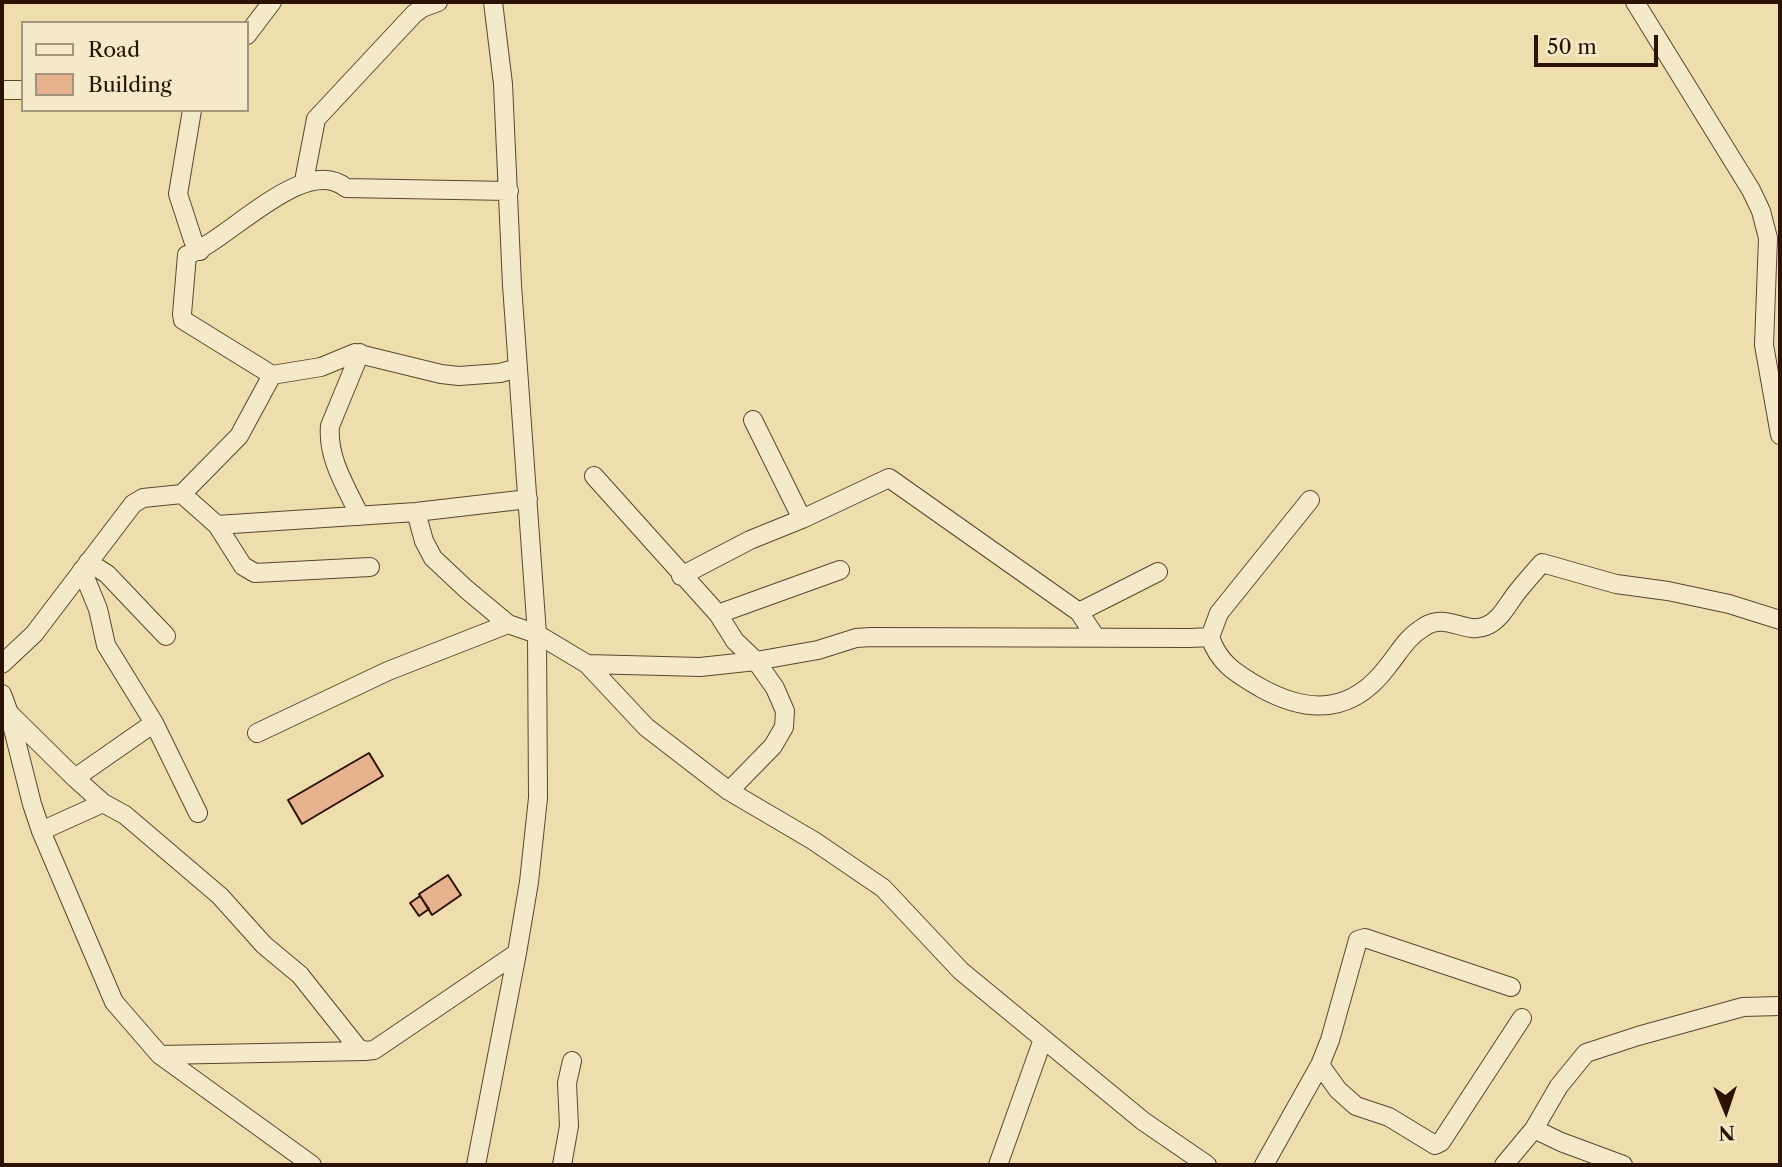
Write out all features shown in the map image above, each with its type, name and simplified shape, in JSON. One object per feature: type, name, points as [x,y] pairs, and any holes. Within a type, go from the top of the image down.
[{"type":"street","points":[[248,34],[272,2]]},
{"type":"street","points":[[304,181],[316,119],[414,14],[438,2]]},
{"type":"street","points":[[478,1164],[517,953],[538,798],[537,634],[512,285],[503,84],[493,2]]},
{"type":"street","points":[[1635,2],[1751,190],[1761,211],[1774,269],[1764,345],[1777,399],[1780,435]]},
{"type":"street","points":[[2,90],[21,90]]},
{"type":"street","points":[[192,112],[178,194],[189,229],[200,251]]},
{"type":"street","points":[[509,191],[346,188],[341,183],[323,177],[304,181],[186,258],[183,320],[272,375],[321,367],[350,353],[459,376],[500,373],[518,368]]},
{"type":"street","points":[[359,353],[330,426],[329,438],[331,450],[360,516]]},
{"type":"street","points":[[2,664],[34,634],[133,503],[143,498],[182,494],[239,436],[272,375]]},
{"type":"street","points":[[753,420],[802,520]]},
{"type":"street","points":[[594,476],[681,576],[718,614],[735,641],[756,661],[775,688],[785,711],[784,727],[773,747],[729,791]]},
{"type":"street","points":[[681,576],[750,540],[802,520],[884,479],[894,480],[1079,612],[1095,636]]},
{"type":"street","points":[[182,494],[218,525],[243,566],[255,573],[370,567]]},
{"type":"street","points":[[218,525],[416,512],[528,499]]},
{"type":"street","points":[[1310,500],[1219,613],[1210,636],[1215,652],[1235,673],[1280,698],[1308,706],[1340,704],[1358,696],[1387,668],[1406,639],[1426,625],[1444,620],[1469,628],[1485,627],[1502,614],[1542,563],[1616,584],[1668,591],[1729,604],[1780,620]]},
{"type":"street","points":[[416,512],[424,541],[433,558],[508,624],[537,634],[587,664],[646,727],[729,791],[814,841],[883,888],[961,971],[1143,1121],[1207,1165]]},
{"type":"street","points":[[85,566],[107,574],[166,636]]},
{"type":"street","points":[[85,566],[99,609],[106,645],[154,723],[198,813]]},
{"type":"street","points":[[718,614],[840,570]]},
{"type":"street","points":[[1079,612],[1158,572]]},
{"type":"street","points":[[257,733],[388,671],[508,624]]},
{"type":"street","points":[[587,664],[700,667],[818,650],[864,637],[1210,636]]},
{"type":"street","points":[[2,694],[41,831],[114,1002],[160,1055],[312,1165]]},
{"type":"street","points":[[9,713],[103,803],[125,814],[220,896],[264,945],[300,975],[358,1048],[365,1051]]},
{"type":"street","points":[[75,778],[154,723]]},
{"type":"street","points":[[41,831],[103,803]]},
{"type":"street","points":[[1264,1165],[1320,1065],[1330,1040],[1358,940],[1366,938],[1511,987]]},
{"type":"street","points":[[160,1055],[374,1049],[517,953]]},
{"type":"street","points":[[1504,1165],[1534,1129],[1559,1086],[1586,1054],[1638,1036],[1744,1007],[1780,1006]]},
{"type":"street","points":[[1320,1065],[1338,1090],[1356,1106],[1389,1117],[1435,1145],[1441,1142],[1471,1100],[1522,1018]]},
{"type":"street","points":[[998,1165],[1043,1039]]},
{"type":"street","points":[[562,1165],[569,1126],[566,1083],[572,1061]]},
{"type":"street","points":[[1534,1129],[1623,1165]]},
{"type":"building","points":[[369,753],[383,776],[302,824],[288,800]]},
{"type":"building","points":[[448,875],[461,895],[432,915],[419,894]]},
{"type":"building","points":[[420,896],[429,909],[419,916],[410,903]]}]
